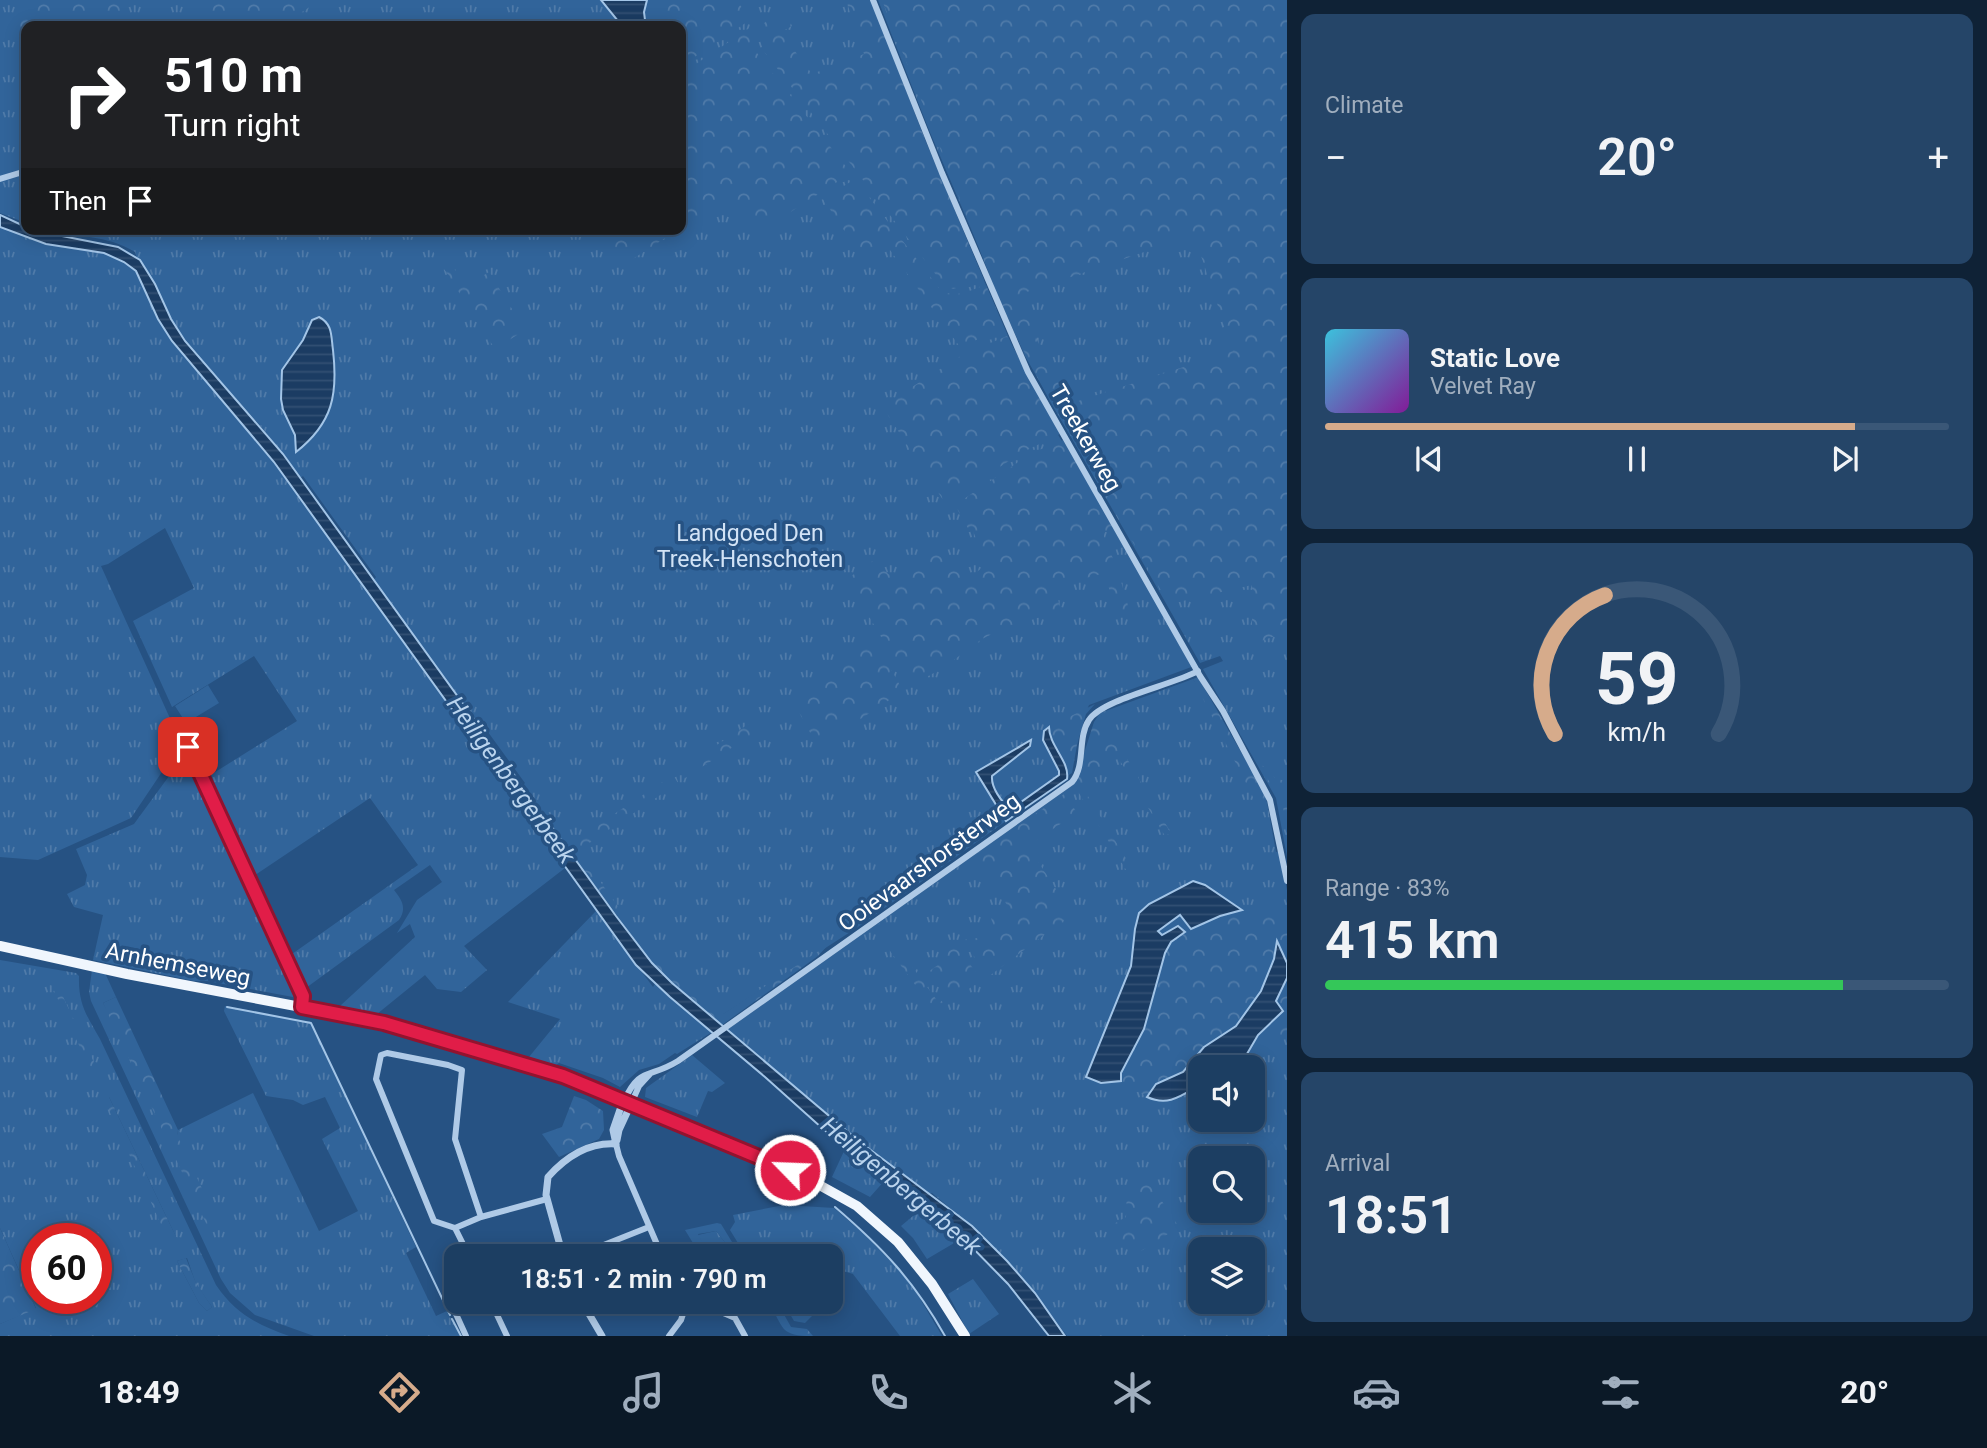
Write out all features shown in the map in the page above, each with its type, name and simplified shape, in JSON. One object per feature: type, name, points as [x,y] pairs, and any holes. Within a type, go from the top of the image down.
[{"type":"main road","name":"Arnhemseweg","points":[[0,946],[127,974],[384,1023],[563,1076],[775,1163],[857,1206],[898,1242],[932,1284],[965,1336]]},
{"type":"street","name":"Treekerweg","points":[[873,0],[942,173],[1023,360],[1223,711],[1270,800],[1287,881]]},
{"type":"street","points":[[0,179],[21,173]]},
{"type":"street","name":"Ooievaarshorsterweg","points":[[627,1103],[635,1080],[670,1065],[725,1028],[1072,782],[1079,768],[1086,725],[1097,711],[1198,671]]},
{"type":"street","points":[[188,747],[303,996],[302,1007]]},
{"type":"street","points":[[481,1217],[455,1139],[461,1070],[387,1053],[380,1058],[376,1079],[433,1221],[455,1228],[481,1217],[547,1199]]},
{"type":"street","points":[[627,1103],[613,1130],[619,1156],[657,1244]]},
{"type":"street","points":[[560,1244],[545,1190],[548,1177],[572,1155],[592,1146],[616,1144]]},
{"type":"street","points":[[606,1244],[649,1227]]},
{"type":"street","points":[[455,1228],[463,1244]]},
{"type":"street","points":[[456,1314],[466,1336]]},
{"type":"street","points":[[497,1314],[507,1336]]},
{"type":"street","points":[[589,1314],[602,1336]]},
{"type":"street","points":[[669,1336],[683,1314]]},
{"type":"street","points":[[726,1314],[735,1318],[745,1336]]},
{"type":"green space","name":"Landgoed Den Treek-Henschoten","points":[[0,0],[869,0],[926,146],[1030,387],[1194,666],[1089,705],[1081,723],[1072,773],[1003,816],[1006,821],[861,925],[722,1015],[672,979],[568,844],[566,846],[522,786],[525,783],[488,732],[485,733],[374,580],[376,577],[303,476],[300,478],[264,430],[185,341],[135,252],[114,242],[76,235],[686,235],[686,21],[21,21],[21,221],[0,213]]},
{"type":"green space","points":[[34,0],[116,0],[130,21],[21,21],[21,43],[3,21]]},
{"type":"green space","points":[[208,0],[320,0],[288,21],[176,21]]},
{"type":"green space","points":[[647,0],[737,0],[749,19],[686,63],[686,21],[644,21]]},
{"type":"green space","points":[[846,0],[871,0],[924,137],[984,280],[953,289],[943,284],[763,50],[763,24],[781,9],[792,26],[783,31],[783,35],[812,74],[864,54]]},
{"type":"green space","points":[[878,0],[1287,0],[1287,857],[1276,798],[1203,669],[1223,661],[1220,656],[1200,663],[1025,356],[929,130]]},
{"type":"green space","points":[[882,0],[1287,0],[1287,632],[1252,644],[1252,585],[1169,604],[1051,403],[995,289]],"holes":[[[1194,235],[1233,351],[1069,404],[1018,295]]]},
{"type":"green space","points":[[754,25],[757,53],[851,173],[758,233],[732,195],[686,225],[686,71]]},
{"type":"green space","points":[[855,179],[939,288],[944,292],[956,294],[986,285],[1004,328],[960,347],[885,243],[862,257],[823,199]]},
{"type":"green space","points":[[0,227],[46,244],[104,253],[136,271],[158,319],[172,341],[274,462],[565,868],[464,946],[487,970],[461,992],[437,989],[425,975],[377,1014],[340,1006],[415,937],[410,924],[397,933],[417,900],[442,882],[430,865],[394,890],[402,904],[403,912],[399,920],[299,993],[285,959],[418,865],[370,798],[249,879],[204,779],[297,721],[254,656],[172,707],[133,621],[194,588],[165,528],[101,566],[183,747],[174,754],[131,818],[38,860],[0,857]]},
{"type":"green space","points":[[437,235],[447,235],[437,243],[466,286],[489,272],[525,330],[495,349],[427,242]]},
{"type":"green space","points":[[599,235],[670,235],[622,266]]},
{"type":"green space","points":[[1007,336],[1060,434],[1021,453],[945,503],[882,406],[964,354]]},
{"type":"green space","points":[[1063,440],[1113,526],[1104,533],[1104,537],[1117,568],[1130,612],[1118,616],[1104,573],[1055,587],[1061,611],[1006,627],[982,639],[943,668],[910,686],[847,579],[877,558],[888,574],[898,577],[933,552],[945,556],[971,576],[986,565],[975,543],[977,541],[973,531],[969,530],[955,505],[1030,454]]},
{"type":"green space","points":[[875,640],[903,691],[818,747],[795,705],[786,699]]},
{"type":"green space","points":[[1198,677],[1268,799],[1256,803],[1193,679]]},
{"type":"green space","points":[[1193,679],[1237,747],[1267,802],[1276,852],[1280,851],[1287,890],[1287,1336],[1067,1336],[1021,1278],[970,1226],[932,1193],[929,1194],[860,1142],[727,1030],[1073,785],[1083,771],[1095,721],[1102,717],[1100,713]]},
{"type":"green space","points":[[208,685],[219,703],[186,723],[175,706]]},
{"type":"green space","points":[[1095,704],[1086,714],[1068,775],[1049,735],[1049,727]]},
{"type":"green space","points":[[1100,713],[1171,833],[1165,836],[1116,754],[1083,788],[1133,870],[1128,873],[1074,785],[1094,722]]},
{"type":"green space","points":[[750,723],[756,732],[685,778],[679,770]]},
{"type":"green space","points":[[187,756],[293,997],[194,981],[93,960],[103,915],[74,907],[67,894],[85,885],[87,875],[76,849],[134,824],[183,757]]},
{"type":"green space","points":[[1257,760],[1274,777],[1284,781],[1287,787],[1287,814],[1284,814],[1283,806]]},
{"type":"green space","points":[[673,775],[678,783],[579,850],[626,917],[661,960],[680,980],[723,1014],[828,945],[818,956],[722,1025],[652,963],[566,846]]},
{"type":"green space","points":[[1064,794],[1076,811],[1075,814],[1028,846],[1072,914],[988,977],[963,940],[978,938],[993,928],[991,917],[1007,905],[975,856]]},
{"type":"green space","points":[[1242,910],[1261,915],[1287,911],[1287,963],[1277,942],[1274,959],[1261,991],[1236,1026],[1204,1047],[1197,1055],[1188,1055],[1188,1066],[1183,1072],[1162,1080],[1147,1097],[1121,1081],[1121,1073],[1144,1029],[1165,953],[1171,942],[1185,932],[1178,926],[1162,935],[1158,931],[1181,914],[1191,929]]},
{"type":"green space","points":[[596,911],[653,987],[655,984],[712,1032],[659,1064],[639,1070],[620,1087],[603,1078],[559,1063],[556,1065],[529,1057],[560,1019],[508,1002]]},
{"type":"green space","points":[[880,923],[939,1003],[947,997],[928,972],[945,960],[941,954],[956,944],[981,980],[936,1013],[873,928]]},
{"type":"green space","points":[[0,960],[76,973],[79,976],[84,1009],[216,1285],[239,1311],[289,1336],[0,1336],[0,1324],[22,1314],[112,1314],[112,1223],[21,1223],[21,1275],[0,1228]],"holes":[[[104,1097],[109,1097],[178,1241]],[[187,1258],[196,1284],[212,1307],[207,1311],[199,1303],[177,1261]]]},
{"type":"green space","points":[[92,970],[105,973],[116,997],[103,1003],[177,1135],[178,1130],[253,1093],[319,1231],[358,1211],[322,1139],[340,1128],[325,1097],[303,1105],[293,1100],[266,1096],[224,1011],[225,1006],[310,1021],[416,1247],[406,1253],[436,1316],[444,1312],[449,1314],[461,1336],[314,1336],[255,1315],[230,1293],[221,1279],[89,992]]},
{"type":"green space","points":[[1287,978],[1287,1039],[1257,1037],[1283,1012],[1276,1001]]},
{"type":"green space","points":[[51,984],[58,986],[106,1088],[98,1087]]},
{"type":"green space","points":[[116,997],[220,1227],[210,1232],[103,1003]]},
{"type":"green space","points":[[692,1055],[725,1083],[712,1092],[708,1091],[697,1117],[645,1097],[646,1088]]},
{"type":"green space","points":[[574,1096],[603,1111],[604,1130],[599,1139],[559,1157],[542,1134],[562,1127]]},
{"type":"green space","points":[[103,1097],[109,1097],[178,1241],[170,1244]]},
{"type":"green space","points":[[845,1149],[886,1179],[870,1197],[832,1177]]},
{"type":"green space","points":[[1146,1177],[1179,1227],[1133,1256],[1112,1225],[1126,1217],[1127,1190]]},
{"type":"green space","points":[[784,1205],[834,1208],[901,1272],[942,1336],[900,1336],[853,1274],[843,1271],[843,1244],[739,1244],[730,1230],[735,1222],[733,1215]]},
{"type":"green space","points":[[927,1210],[961,1239],[927,1259],[901,1226],[913,1216]]},
{"type":"green space","points":[[721,1224],[732,1242],[726,1244],[716,1231],[698,1234],[703,1244],[694,1244],[685,1230]]},
{"type":"green space","points":[[0,1228],[21,1275],[21,1314],[24,1314],[0,1324]]},
{"type":"green space","points":[[716,1231],[726,1244],[703,1244],[698,1235]]},
{"type":"green space","points":[[186,1258],[196,1283],[212,1307],[207,1311],[199,1303],[177,1261]]},
{"type":"green space","points":[[973,1279],[999,1314],[969,1334],[948,1294]]},
{"type":"green space","points":[[775,1314],[784,1314],[791,1327],[807,1329],[813,1336],[794,1334],[781,1325]]},
{"type":"green space","points":[[790,1314],[813,1314],[805,1323],[794,1321]]},
{"type":"water","points":[[601,0],[647,0],[645,20],[618,21]]},
{"type":"water","points":[[0,215],[21,225],[21,235],[0,227]]},
{"type":"water","name":"Heiligenbergerbeek","points":[[22,235],[57,235],[118,247],[140,260],[185,341],[283,454],[652,963],[672,983],[860,1142],[972,1226],[1035,1293],[1065,1336],[1049,1336],[1008,1284],[963,1238],[851,1154],[636,965],[274,462],[172,341],[158,319],[136,271],[104,253],[46,244]]},
{"type":"water","points":[[319,317],[327,323],[331,336],[335,380],[333,394],[325,419],[318,430],[296,452],[295,435],[283,410],[281,399],[282,370],[303,340],[312,320]]},
{"type":"water","points":[[1049,727],[1052,741],[1065,766],[1067,779],[1006,821],[976,772],[1031,740],[1030,746],[992,776],[993,785],[1000,798],[1010,808],[1014,807],[1059,775],[1043,740],[1044,731]]},
{"type":"water","points":[[1193,881],[1205,885],[1242,910],[1191,929],[1180,915],[1158,931],[1162,935],[1178,926],[1185,932],[1171,942],[1165,953],[1144,1029],[1121,1073],[1121,1081],[1101,1083],[1086,1077],[1131,966],[1139,913],[1149,904]]},
{"type":"water","points":[[1277,941],[1287,963],[1287,978],[1276,1001],[1283,1011],[1258,1035],[1246,1055],[1197,1055],[1204,1047],[1236,1026],[1261,991],[1274,959]]},
{"type":"water","points":[[1188,1066],[1188,1092],[1162,1101],[1147,1097],[1156,1084],[1183,1072]]},
{"type":"waterway","points":[[227,1007],[311,1023],[450,1315]]},
{"type":"waterway","points":[[835,1207],[896,1266],[921,1298],[945,1336]]},
{"type":"waterway","points":[[452,1319],[461,1336]]},
{"type":"route","points":[[188,747],[303,996],[302,1007],[384,1023],[563,1076],[790,1170]]}]
